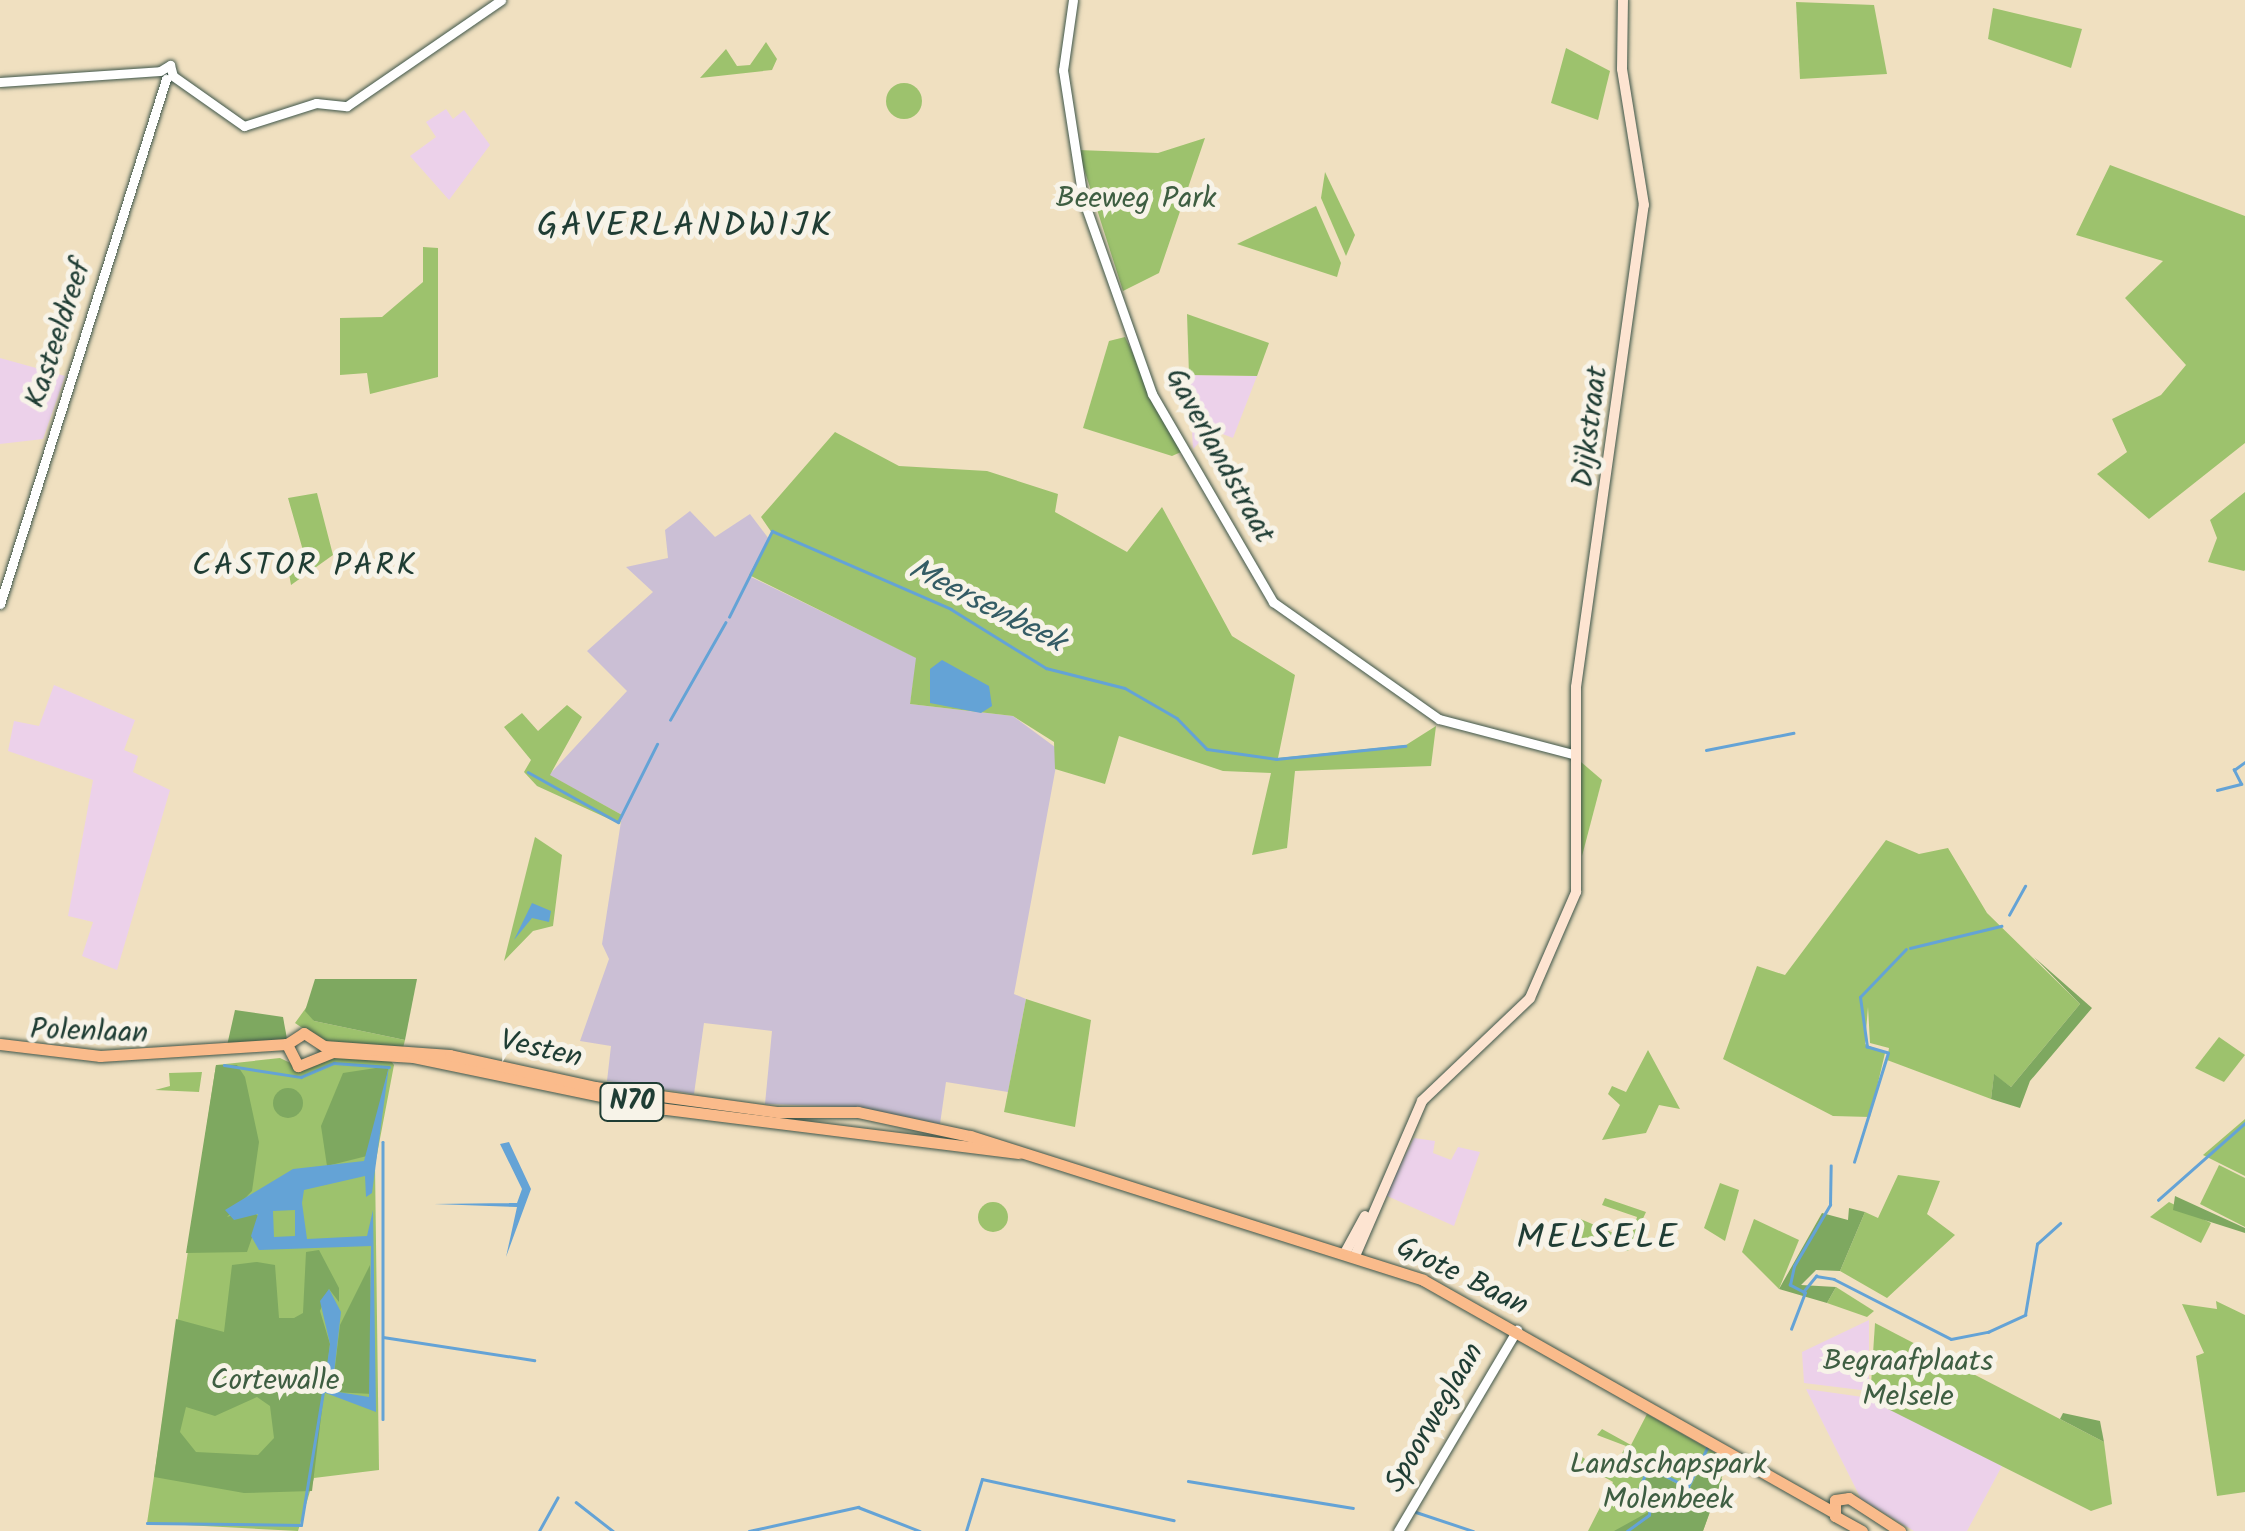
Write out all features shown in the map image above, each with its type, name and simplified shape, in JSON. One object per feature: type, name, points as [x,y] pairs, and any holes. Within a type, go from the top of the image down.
[{"type":"main road","name":"Dijkstraat","points":[[1350,1254],[1429,1089],[1536,988],[1572,906],[1578,861],[1572,754],[1644,205],[1622,69],[1623,0]]},
{"type":"main road","name":"N70","points":[[299,1033],[317,1049],[303,1066],[287,1051],[299,1033]]},
{"type":"main road","name":"Polenlaan","points":[[0,1047],[219,1057],[287,1051]]},
{"type":"main road","name":"Vesten","points":[[317,1049],[410,1052],[596,1087],[974,1142],[1019,1154]]},
{"type":"main road","name":"Vesten","points":[[317,1049],[424,1060],[566,1092],[915,1133]]},
{"type":"main road","name":"Grote Baan","points":[[1019,1154],[1350,1254],[1423,1280],[1802,1487],[1900,1531]]},
{"type":"main road","name":"Grote Baan","points":[[1835,1504],[1862,1531]]},
{"type":"street","points":[[0,82],[166,75],[244,126],[316,103],[346,106],[502,0]]},
{"type":"street","name":"Gaverlandstraat","points":[[1073,0],[1063,70],[1083,199],[1152,394],[1273,602],[1439,719],[1572,754]]},
{"type":"street","name":"Kasteeldreef","points":[[0,604],[166,75]]},
{"type":"street","name":"Spoorweglaan","points":[[1398,1531],[1517,1330]]},
{"type":"shaded area","points":[[446,109],[453,119],[464,110],[490,145],[449,200],[410,156],[436,137],[426,122]]},
{"type":"shaded area","points":[[0,358],[65,376],[43,439],[0,444]]},
{"type":"shaded area","points":[[1189,375],[1257,376],[1233,438],[1212,430],[1193,449]]},
{"type":"shaded area","points":[[690,511],[715,537],[750,514],[769,539],[749,576],[917,658],[910,704],[1013,716],[1059,750],[1014,994],[1026,999],[1008,1092],[946,1082],[940,1124],[853,1107],[765,1104],[772,1031],[704,1023],[694,1094],[607,1081],[611,1046],[580,1041],[609,959],[602,944],[622,815],[549,775],[627,691],[587,651],[653,592],[626,567],[668,558],[665,530]]},
{"type":"shaded area","points":[[54,685],[135,720],[124,750],[138,756],[133,772],[170,790],[117,970],[82,956],[93,922],[68,916],[93,780],[8,751],[14,721],[39,726]]},
{"type":"shaded area","points":[[1414,1138],[1435,1141],[1433,1153],[1451,1160],[1458,1147],[1480,1152],[1454,1226],[1385,1195]]},
{"type":"shaded area","points":[[1869,1320],[1869,1391],[1804,1383],[1802,1352]]},
{"type":"shaded area","points":[[1806,1389],[1870,1398],[2002,1466],[1967,1531],[1914,1531],[1861,1499]]},
{"type":"green space","points":[[1796,2],[1874,5],[1887,74],[1800,79]]},
{"type":"green space","points":[[1993,8],[2082,29],[2071,68],[1988,39]]},
{"type":"green space","points":[[766,42],[777,59],[772,70],[700,78],[726,49],[737,66],[750,65]]},
{"type":"green space","points":[[1566,48],[1610,71],[1598,120],[1551,103]]},
{"type":"green space","points":[[904,83],[916,89],[922,101],[916,113],[904,119],[892,113],[886,101],[892,89]]},
{"type":"green space","name":"Beeweg Park","points":[[1205,138],[1159,273],[1123,291],[1078,150],[1158,153]]},
{"type":"green space","points":[[2110,165],[2245,216],[2245,443],[2149,519],[2097,474],[2127,452],[2112,419],[2161,395],[2186,365],[2125,298],[2163,261],[2076,235]]},
{"type":"green space","points":[[1325,172],[1355,235],[1346,256],[1321,198]]},
{"type":"green space","points":[[1316,206],[1341,263],[1337,277],[1237,244]]},
{"type":"green space","points":[[423,247],[438,248],[438,377],[370,394],[367,373],[340,375],[340,318],[382,317],[423,282]]},
{"type":"green space","points":[[1187,314],[1269,343],[1257,376],[1189,375]]},
{"type":"green space","points":[[1125,337],[1181,452],[1172,456],[1083,428],[1109,341]]},
{"type":"green space","points":[[835,432],[899,466],[987,471],[1058,494],[1055,512],[1127,552],[1162,507],[1232,636],[1295,675],[1278,758],[1406,745],[1436,726],[1431,766],[1295,771],[1287,848],[1252,855],[1271,773],[1223,771],[1119,736],[1105,784],[1055,769],[1054,742],[1013,716],[910,704],[916,658],[749,575],[772,533],[761,517]]},
{"type":"green space","points":[[2245,492],[2245,570],[2208,562],[2217,538],[2210,520]]},
{"type":"green space","points":[[317,493],[333,555],[291,585],[288,568],[306,561],[288,498]]},
{"type":"green space","points":[[567,705],[582,717],[550,775],[622,815],[620,824],[537,786],[524,772],[531,760],[504,727],[522,713],[538,731]]},
{"type":"green space","points":[[1581,762],[1602,780],[1582,856],[1579,800]]},
{"type":"green space","points":[[535,837],[562,855],[553,926],[533,931],[504,961]]},
{"type":"green space","points":[[1886,840],[1919,854],[1948,848],[1987,913],[2080,1004],[2011,1087],[1994,1075],[1991,1099],[1887,1060],[1889,1048],[1870,1043],[1868,1007],[1865,1044],[1885,1053],[1870,1117],[1833,1116],[1723,1059],[1757,966],[1785,975]]},
{"type":"green space","points":[[2034,957],[2092,1008],[2030,1081],[2020,1108],[1991,1099],[1994,1074],[2011,1087],[2080,1004]]},
{"type":"green space","points":[[315,979],[417,979],[405,1040],[314,1021],[305,1011]]},
{"type":"green space","points":[[1026,999],[1091,1020],[1075,1127],[1004,1112]]},
{"type":"green space","points":[[308,1005],[314,1021],[405,1040],[403,1048],[326,1044],[295,1023]]},
{"type":"green space","points":[[235,1010],[283,1017],[287,1039],[226,1050]]},
{"type":"green space","points":[[2219,1037],[2245,1055],[2224,1082],[2195,1068]]},
{"type":"green space","points":[[1648,1050],[1680,1109],[1659,1105],[1646,1133],[1602,1140],[1620,1105],[1608,1094],[1612,1086],[1626,1092]]},
{"type":"green space","name":"Cortewalle","points":[[324,1056],[387,1056],[394,1065],[375,1165],[379,1470],[314,1478],[298,1531],[147,1523],[216,1065],[280,1058],[303,1069]]},
{"type":"green space","points":[[216,1065],[237,1065],[245,1077],[259,1142],[252,1191],[227,1217],[251,1209],[259,1217],[247,1252],[186,1253]]},
{"type":"green space","points":[[389,1066],[371,1155],[327,1166],[321,1126],[343,1073]]},
{"type":"green space","points":[[202,1072],[199,1092],[155,1090],[170,1086],[169,1073]]},
{"type":"green space","points":[[288,1088],[299,1092],[303,1103],[299,1114],[288,1118],[277,1114],[273,1103],[277,1092]]},
{"type":"green space","points":[[2245,1119],[2245,1176],[2203,1155]]},
{"type":"green space","points":[[2219,1165],[2245,1178],[2245,1227],[2200,1204]]},
{"type":"green space","points":[[1898,1175],[1940,1181],[1927,1214],[1955,1235],[1887,1298],[1840,1271],[1865,1212],[1878,1218]]},
{"type":"green space","points":[[1720,1183],[1739,1190],[1725,1241],[1704,1228]]},
{"type":"green space","points":[[2175,1196],[2245,1228],[2245,1233],[2173,1210]]},
{"type":"green space","points":[[1605,1198],[1646,1212],[1628,1251],[1569,1240],[1578,1218],[1630,1240],[1637,1217],[1602,1205]]},
{"type":"green space","points":[[993,1202],[1003,1207],[1008,1217],[1003,1227],[993,1232],[983,1227],[978,1217],[983,1207]]},
{"type":"green space","points":[[2169,1202],[2211,1223],[2201,1243],[2150,1217]]},
{"type":"green space","points":[[1849,1208],[1865,1212],[1840,1271],[1816,1270],[1801,1285],[1836,1287],[1827,1303],[1779,1289],[1822,1213],[1848,1220]]},
{"type":"green space","points":[[1754,1219],[1799,1240],[1779,1289],[1742,1252]]},
{"type":"green space","points":[[319,1250],[339,1288],[339,1302],[329,1289],[320,1311],[330,1344],[312,1491],[244,1493],[154,1477],[176,1319],[224,1332],[232,1265],[257,1262],[275,1265],[279,1318],[294,1318],[303,1313],[306,1252]],"holes":[[[257,1397],[270,1406],[274,1438],[258,1455],[196,1452],[180,1432],[186,1407],[215,1416]]]},
{"type":"green space","points":[[370,1265],[373,1394],[332,1392],[340,1325]]},
{"type":"green space","points":[[1836,1287],[1874,1311],[1867,1317],[1827,1303]]},
{"type":"green space","points":[[2216,1301],[2245,1315],[2245,1492],[2217,1496],[2196,1356],[2204,1353],[2182,1304],[2217,1309]]},
{"type":"green space","name":"Begraafplaats Melsele","points":[[1875,1323],[2104,1442],[2112,1504],[2091,1511],[1870,1400]]},
{"type":"green space","points":[[2063,1413],[2100,1421],[2104,1442],[2060,1419]]},
{"type":"green space","name":"Landschapspark Molenbeek","points":[[1647,1414],[1728,1460],[1703,1531],[1588,1531],[1613,1482],[1578,1462],[1581,1456],[1609,1477],[1626,1446],[1597,1435],[1602,1429],[1631,1445]]},
{"type":"green space","points":[[1648,1469],[1689,1490],[1700,1469],[1722,1479],[1703,1531],[1614,1531],[1652,1510],[1639,1494]]},
{"type":"water","points":[[942,660],[989,686],[992,706],[981,713],[930,703],[930,669]]},
{"type":"water","points":[[532,903],[551,911],[549,922],[532,918],[514,940]]},
{"type":"water","points":[[389,1066],[372,1193],[366,1197],[365,1176],[304,1190],[302,1203],[307,1239],[367,1236],[373,1210],[376,1412],[323,1392],[330,1344],[320,1301],[329,1289],[341,1312],[332,1391],[369,1397],[371,1246],[259,1250],[251,1236],[258,1214],[234,1220],[225,1210],[293,1169],[364,1161]],"holes":[[[295,1210],[295,1236],[274,1237],[273,1211]]]},
{"type":"water","points":[[509,1142],[531,1189],[506,1257],[517,1207],[434,1204],[517,1203],[522,1189],[500,1144]]},
{"type":"waterway","name":"Meersenbeek","points":[[729,617],[772,531],[951,609],[1046,668],[1125,688],[1177,718],[1207,749],[1276,759],[1405,746]]},
{"type":"waterway","points":[[670,720],[725,623]]},
{"type":"waterway","name":"Meersenbeek","points":[[1706,750],[1793,733]]},
{"type":"waterway","points":[[528,772],[618,822],[657,744]]},
{"type":"waterway","points":[[2217,790],[2241,784],[2234,770],[2245,762]]},
{"type":"waterway","points":[[2009,915],[2025,886]]},
{"type":"waterway","points":[[1910,948],[2001,926]]},
{"type":"waterway","points":[[1854,1162],[1888,1053],[1867,1047],[1860,997],[1906,949]]},
{"type":"waterway","points":[[224,1065],[301,1077],[334,1063],[389,1067]]},
{"type":"waterway","points":[[2158,1200],[2245,1123]]},
{"type":"waterway","points":[[383,1142],[383,1419]]},
{"type":"waterway","points":[[1791,1329],[1805,1293],[1790,1285],[1794,1266],[1830,1205],[1831,1166]]},
{"type":"waterway","points":[[1803,1292],[1816,1276],[1834,1279],[1951,1339],[1988,1332],[2025,1315],[2037,1244],[2060,1223]]},
{"type":"waterway","points":[[383,1337],[534,1360]]},
{"type":"waterway","points":[[147,1523],[301,1525],[323,1392]]},
{"type":"waterway","points":[[1627,1531],[1649,1515],[1650,1501],[1638,1492],[1648,1467],[1688,1487],[1707,1448]]},
{"type":"waterway","points":[[966,1531],[982,1479],[1174,1520]]},
{"type":"waterway","points":[[1188,1481],[1353,1508]]},
{"type":"waterway","points":[[539,1531],[557,1498]]},
{"type":"waterway","points":[[576,1502],[613,1531]]},
{"type":"waterway","points":[[749,1531],[858,1507],[920,1531]]},
{"type":"waterway","points":[[1416,1512],[1473,1531]]},
{"type":"district","name":"GAVERLANDWIJK","points":[[685,227]]},
{"type":"district","name":"CASTOR PARK","points":[[305,567]]},
{"type":"district","name":"MELSELE","points":[[1598,1239]]}]
